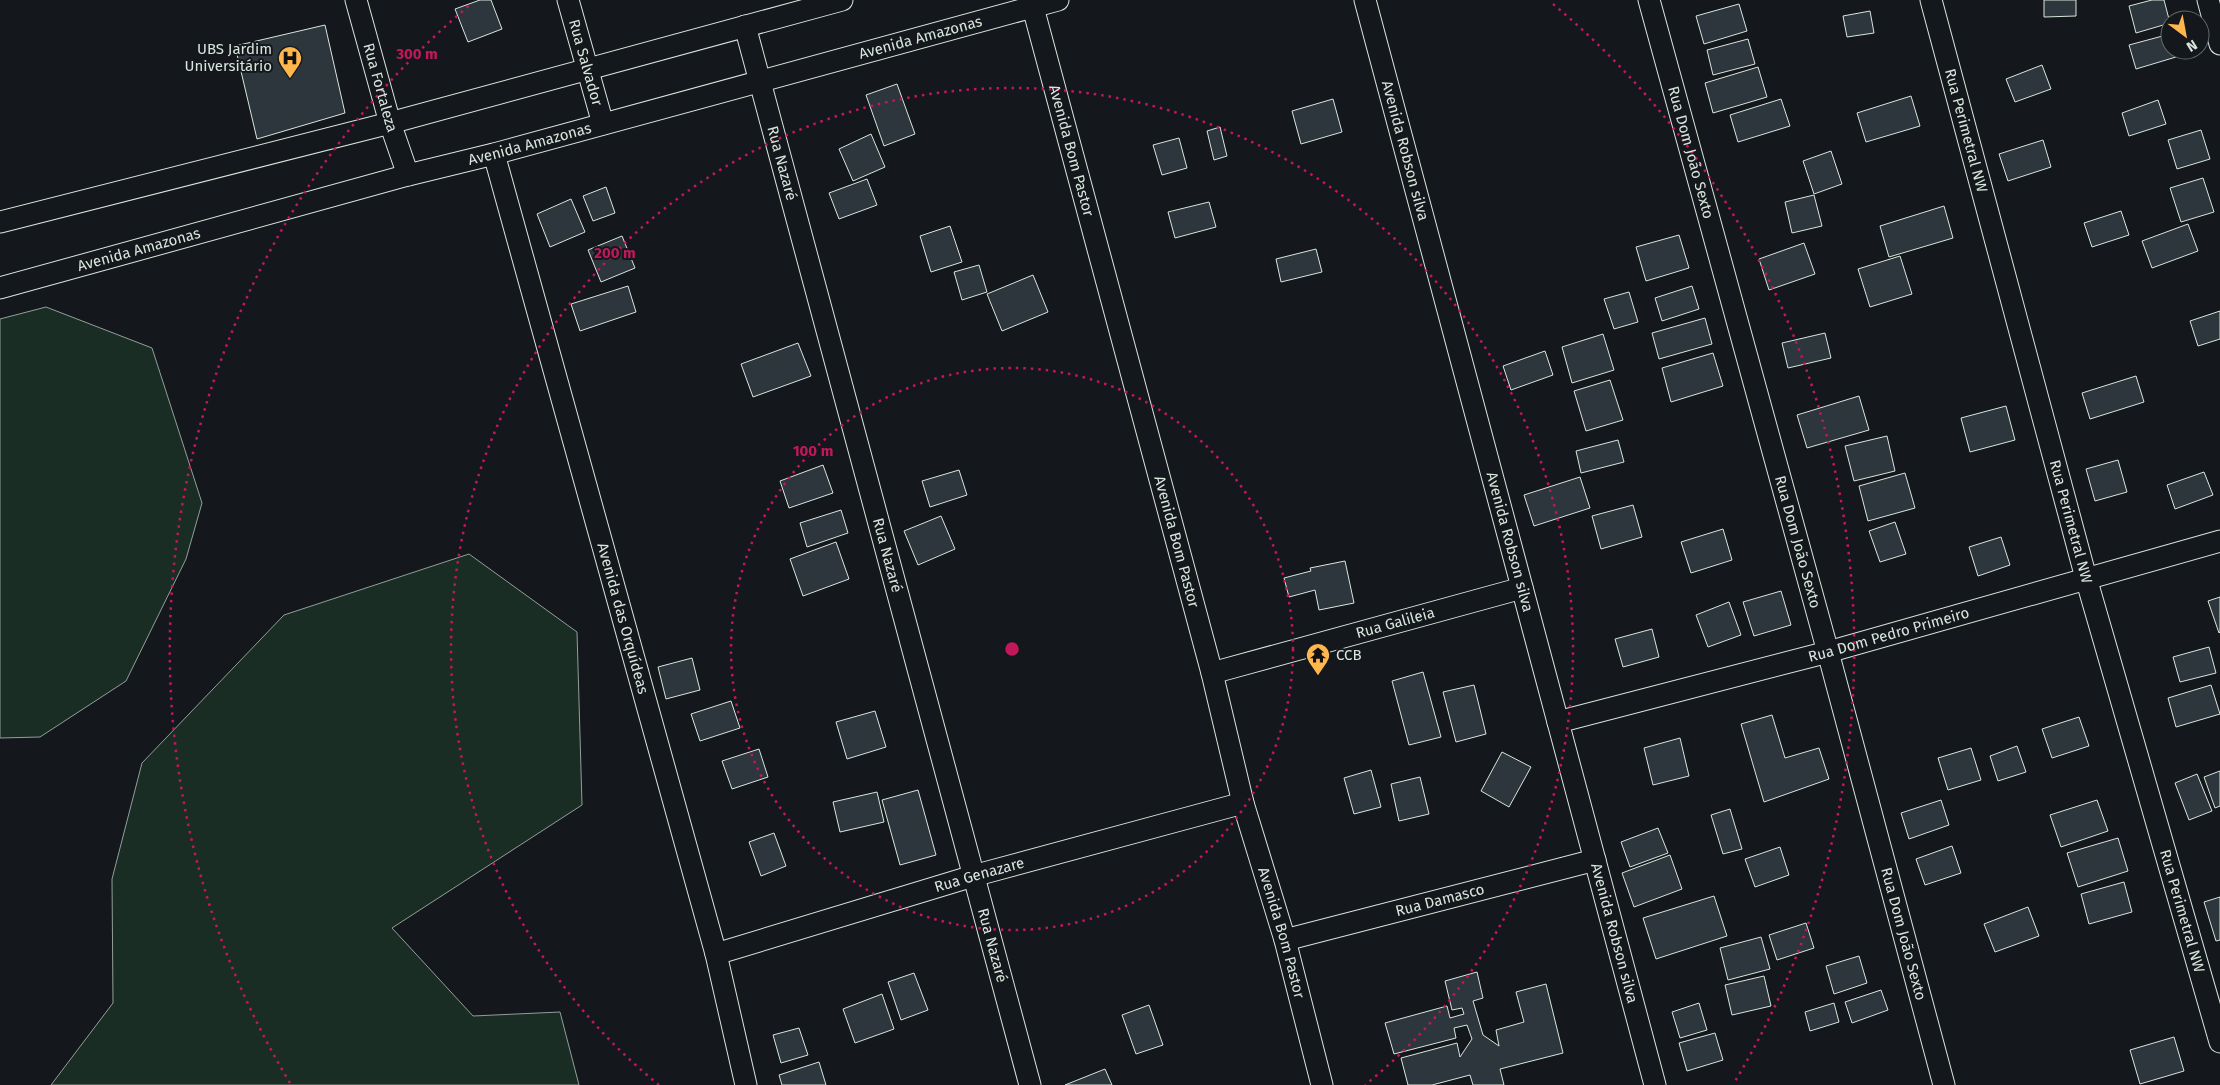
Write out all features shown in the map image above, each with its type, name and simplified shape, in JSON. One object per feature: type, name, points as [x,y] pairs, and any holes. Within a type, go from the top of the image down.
[{"type":"street","name":"Rua Fortaleza","points":[[356,0],[390,123],[408,175]]},
{"type":"street","name":"Rua Salvador","points":[[568,0],[603,124]]},
{"type":"street","points":[[0,222],[390,123],[745,26],[790,7],[842,0]]},
{"type":"street","name":"Avenida Amazonas","points":[[0,288],[408,175],[759,83],[1031,4],[1058,0]]},
{"type":"street","name":"Avenida Robson silva","points":[[1365,0],[1655,1085]]},
{"type":"street","name":"Rua Dom João Sexto","points":[[1649,0],[1828,652],[1944,1085]]},
{"type":"street","name":"Rua Perimetral NW","points":[[1931,0],[2086,578],[2220,1042]]},
{"type":"street","points":[[2208,0],[2220,44]]},
{"type":"street","name":"Avenida Bom Pastor","points":[[1031,4],[1212,673],[1244,802],[1285,940],[1322,1085]]},
{"type":"street","name":"Rua Nazaré","points":[[745,26],[1030,1085]]},
{"type":"street","name":"Avenida das Orquídeas","points":[[494,154],[716,954],[746,1084]]},
{"type":"street","name":"Rua Dom Pedro Primeiro","points":[[1558,722],[1828,652],[2220,541]]},
{"type":"street","name":"Rua Galileia","points":[[1212,673],[1522,588]]},
{"type":"street","name":"Rua Genazare","points":[[716,954],[973,876],[1244,802]]},
{"type":"street","name":"Rua Damasco","points":[[1285,940],[1595,860]]},
{"type":"green space","points":[[46,307],[152,348],[202,503],[186,559],[126,681],[40,737],[0,738],[0,319]]},
{"type":"green space","points":[[469,554],[577,632],[582,805],[392,928],[473,1016],[560,1012],[579,1085],[51,1085],[113,1003],[112,879],[142,763],[284,615]]},
{"type":"building","points":[[480,0],[491,0],[502,29],[468,42],[455,9]]},
{"type":"building","points":[[2044,0],[2076,0],[2076,16],[2044,17]]},
{"type":"building","points":[[2152,0],[2164,0],[2167,10],[2160,10],[2160,26],[2136,33],[2129,6]]},
{"type":"building","points":[[1739,4],[1747,31],[1704,44],[1696,16]]},
{"type":"building","points":[[1870,11],[1874,33],[1847,37],[1843,16]]},
{"type":"building","name":"UBS Jardim Universitário","points":[[325,25],[345,113],[257,139],[235,46]]},
{"type":"building","points":[[2160,37],[2160,60],[2166,60],[2136,69],[2129,45]]},
{"type":"building","points":[[1748,39],[1755,64],[1713,75],[1707,50]]},
{"type":"building","points":[[2042,65],[2051,89],[2015,102],[2006,79]]},
{"type":"building","points":[[1758,67],[1767,97],[1713,113],[1705,83]]},
{"type":"building","points":[[897,84],[915,134],[884,146],[866,95]]},
{"type":"building","points":[[1911,96],[1920,126],[1866,142],[1857,113]]},
{"type":"building","points":[[1333,99],[1342,132],[1301,144],[1292,111]]},
{"type":"building","points":[[1781,99],[1790,126],[1738,142],[1730,115]]},
{"type":"building","points":[[2158,100],[2166,124],[2129,136],[2122,113]]},
{"type":"building","points":[[1220,127],[1227,156],[1214,160],[1207,131]]},
{"type":"building","points":[[2201,130],[2210,159],[2177,169],[2168,140]]},
{"type":"building","points":[[871,134],[885,167],[853,181],[839,149]]},
{"type":"building","points":[[1179,138],[1187,168],[1162,175],[1153,145]]},
{"type":"building","points":[[2043,140],[2051,167],[2008,181],[1999,154]]},
{"type":"building","points":[[1831,151],[1842,184],[1814,194],[1803,161]]},
{"type":"building","points":[[2203,178],[2214,212],[2181,222],[2170,188]]},
{"type":"building","points":[[867,179],[877,205],[839,219],[829,193]]},
{"type":"building","points":[[606,187],[615,213],[593,221],[583,196]]},
{"type":"building","points":[[1814,195],[1822,226],[1792,233],[1785,202]]},
{"type":"building","points":[[571,199],[585,232],[550,247],[537,214]]},
{"type":"building","points":[[1209,202],[1216,227],[1175,238],[1168,212]]},
{"type":"building","points":[[1944,206],[1953,238],[1889,257],[1880,226]]},
{"type":"building","points":[[2121,211],[2129,235],[2092,247],[2084,223]]},
{"type":"building","points":[[2188,224],[2198,251],[2152,268],[2142,241]]},
{"type":"building","points":[[950,226],[962,262],[931,272],[920,236]]},
{"type":"building","points":[[1679,235],[1689,268],[1646,281],[1636,247]]},
{"type":"building","points":[[622,236],[635,268],[601,282],[588,250]]},
{"type":"building","points":[[1804,243],[1815,274],[1769,290],[1759,259]]},
{"type":"building","points":[[1316,249],[1322,272],[1281,282],[1276,259]]},
{"type":"building","points":[[1900,256],[1912,294],[1870,307],[1858,269]]},
{"type":"building","points":[[979,265],[987,292],[962,300],[954,272]]},
{"type":"building","points":[[1033,275],[1048,312],[1002,331],[987,294]]},
{"type":"building","points":[[628,286],[636,312],[580,331],[571,304]]},
{"type":"building","points":[[1692,286],[1699,309],[1662,321],[1655,298]]},
{"type":"building","points":[[1629,292],[1638,322],[1614,329],[1604,299]]},
{"type":"building","points":[[2220,311],[2220,339],[2198,346],[2190,321]]},
{"type":"building","points":[[1705,318],[1712,344],[1659,359],[1652,333]]},
{"type":"building","points":[[1825,333],[1831,358],[1788,368],[1782,343]]},
{"type":"building","points":[[1603,334],[1614,370],[1572,383],[1562,347]]},
{"type":"building","points":[[798,343],[811,376],[753,397],[741,364]]},
{"type":"building","points":[[1545,351],[1553,375],[1511,390],[1503,366]]},
{"type":"building","points":[[1713,353],[1723,386],[1671,402],[1662,368]]},
{"type":"building","points":[[2136,376],[2144,402],[2090,419],[2082,393]]},
{"type":"building","points":[[1610,380],[1623,420],[1586,431],[1574,391]]},
{"type":"building","points":[[1859,396],[1869,430],[1807,448],[1797,415]]},
{"type":"building","points":[[2006,406],[2015,440],[1970,452],[1961,418]]},
{"type":"building","points":[[1887,436],[1895,471],[1854,481],[1845,446]]},
{"type":"building","points":[[1618,440],[1624,462],[1581,473],[1576,451]]},
{"type":"building","points":[[2118,460],[2127,492],[2095,501],[2086,469]]},
{"type":"building","points":[[823,465],[833,493],[789,508],[780,481]]},
{"type":"building","points":[[959,470],[967,495],[930,507],[922,481]]},
{"type":"building","points":[[2204,472],[2213,495],[2175,509],[2167,485]]},
{"type":"building","points":[[1905,473],[1915,508],[1868,521],[1859,486]]},
{"type":"building","points":[[1580,477],[1590,508],[1534,526],[1524,495]]},
{"type":"building","points":[[1633,505],[1642,537],[1601,549],[1592,516]]},
{"type":"building","points":[[841,510],[848,533],[807,547],[800,523]]},
{"type":"building","points":[[941,516],[955,549],[918,565],[904,531]]},
{"type":"building","points":[[1895,522],[1906,554],[1880,562],[1869,531]]},
{"type":"building","points":[[1723,529],[1732,560],[1691,573],[1681,542]]},
{"type":"building","points":[[2001,537],[2010,565],[1978,576],[1969,547]]},
{"type":"building","points":[[836,542],[849,579],[803,596],[790,559]]},
{"type":"building","points":[[1345,561],[1354,603],[1319,610],[1315,590],[1289,597],[1284,578],[1311,571],[1310,568]]},
{"type":"building","points":[[1781,591],[1791,625],[1754,636],[1743,602]]},
{"type":"building","points":[[2220,597],[2220,632],[2219,633],[2208,601]]},
{"type":"building","points":[[1729,602],[1741,635],[1708,647],[1696,615]]},
{"type":"building","points":[[1652,629],[1659,657],[1623,667],[1615,639]]},
{"type":"building","points":[[2209,647],[2216,673],[2180,682],[2173,657]]},
{"type":"building","points":[[692,658],[700,690],[666,699],[658,667]]},
{"type":"building","points":[[1423,672],[1441,737],[1409,745],[1392,681]]},
{"type":"building","points":[[1474,685],[1486,734],[1456,742],[1443,692]]},
{"type":"building","points":[[2211,685],[2220,714],[2176,727],[2168,698]]},
{"type":"building","points":[[731,701],[740,728],[700,741],[691,714]]},
{"type":"building","points":[[875,711],[886,747],[847,759],[836,722]]},
{"type":"building","points":[[1772,715],[1785,758],[1819,748],[1829,779],[1764,802],[1741,724]]},
{"type":"building","points":[[2079,717],[2089,746],[2052,758],[2042,729]]},
{"type":"building","points":[[1680,738],[1689,776],[1653,785],[1644,748]]},
{"type":"building","points":[[2017,746],[2026,772],[1998,781],[1990,756]]},
{"type":"building","points":[[1971,748],[1981,780],[1948,790],[1938,758]]},
{"type":"building","points":[[759,749],[768,777],[732,789],[722,761]]},
{"type":"building","points":[[1502,752],[1531,767],[1509,807],[1481,791]]},
{"type":"building","points":[[1371,770],[1381,807],[1354,814],[1344,778]]},
{"type":"building","points":[[2220,771],[2220,806],[2215,808],[2204,777]]},
{"type":"building","points":[[2197,774],[2212,811],[2189,820],[2175,783]]},
{"type":"building","points":[[1420,777],[1429,814],[1399,821],[1391,784]]},
{"type":"building","points":[[918,790],[936,855],[900,865],[882,800]]},
{"type":"building","points":[[877,792],[884,822],[840,832],[833,802]]},
{"type":"building","points":[[1941,800],[1949,825],[1909,839],[1901,813]]},
{"type":"building","points":[[2097,800],[2108,831],[2061,847],[2050,815]]},
{"type":"building","points":[[1730,809],[1742,849],[1723,854],[1711,815]]},
{"type":"building","points":[[1658,828],[1668,853],[1630,867],[1621,842]]},
{"type":"building","points":[[774,833],[786,866],[761,876],[749,842]]},
{"type":"building","points":[[2118,838],[2128,871],[2078,887],[2067,853]]},
{"type":"building","points":[[1952,846],[1961,873],[1925,885],[1916,859]]},
{"type":"building","points":[[1780,847],[1789,875],[1755,887],[1745,859]]},
{"type":"building","points":[[1670,855],[1682,889],[1634,907],[1622,873]]},
{"type":"building","points":[[2124,882],[2132,912],[2089,924],[2081,894]]},
{"type":"building","points":[[1714,896],[1727,936],[1656,959],[1643,918]]},
{"type":"building","points":[[2220,897],[2220,940],[2216,941],[2204,902]]},
{"type":"building","points":[[2028,907],[2039,936],[1995,952],[1984,924]]},
{"type":"building","points":[[1806,923],[1814,948],[1777,960],[1769,935]]},
{"type":"building","points":[[1761,937],[1770,969],[1728,980],[1720,948]]},
{"type":"building","points":[[1859,956],[1867,983],[1834,994],[1826,966]]},
{"type":"building","points":[[1477,972],[1483,998],[1473,1001],[1483,1035],[1499,1046],[1496,1030],[1524,1022],[1516,992],[1546,984],[1563,1053],[1500,1069],[1504,1085],[1473,1085],[1470,1075],[1432,1085],[1408,1085],[1401,1058],[1457,1043],[1460,1057],[1472,1039],[1467,1025],[1454,1028],[1456,1038],[1394,1054],[1385,1023],[1447,1006],[1450,1018],[1464,1014],[1462,1008],[1452,1010],[1445,981]]},
{"type":"building","points":[[914,973],[928,1010],[901,1020],[888,982]]},
{"type":"building","points":[[1764,976],[1771,1006],[1732,1015],[1725,985]]},
{"type":"building","points":[[1881,990],[1888,1010],[1852,1023],[1845,1002]]},
{"type":"building","points":[[882,994],[894,1029],[855,1043],[843,1009]]},
{"type":"building","points":[[1699,1003],[1707,1030],[1680,1038],[1672,1012]]},
{"type":"building","points":[[1834,1003],[1839,1022],[1810,1031],[1805,1012]]},
{"type":"building","points":[[1149,1005],[1163,1045],[1136,1054],[1122,1015]]},
{"type":"building","points":[[799,1028],[808,1055],[781,1063],[773,1035]]},
{"type":"building","points":[[1715,1033],[1723,1060],[1687,1071],[1679,1043]]},
{"type":"building","points":[[2174,1037],[2184,1071],[2140,1084],[2130,1050]]},
{"type":"building","points":[[819,1062],[826,1085],[782,1085],[779,1075]]},
{"type":"building","points":[[1105,1069],[1112,1085],[1065,1085]]},
{"type":"place","name":"UBS Jardim Universitário","points":[[290,79]]},
{"type":"place","name":"CCB","points":[[1318,676]]}]
